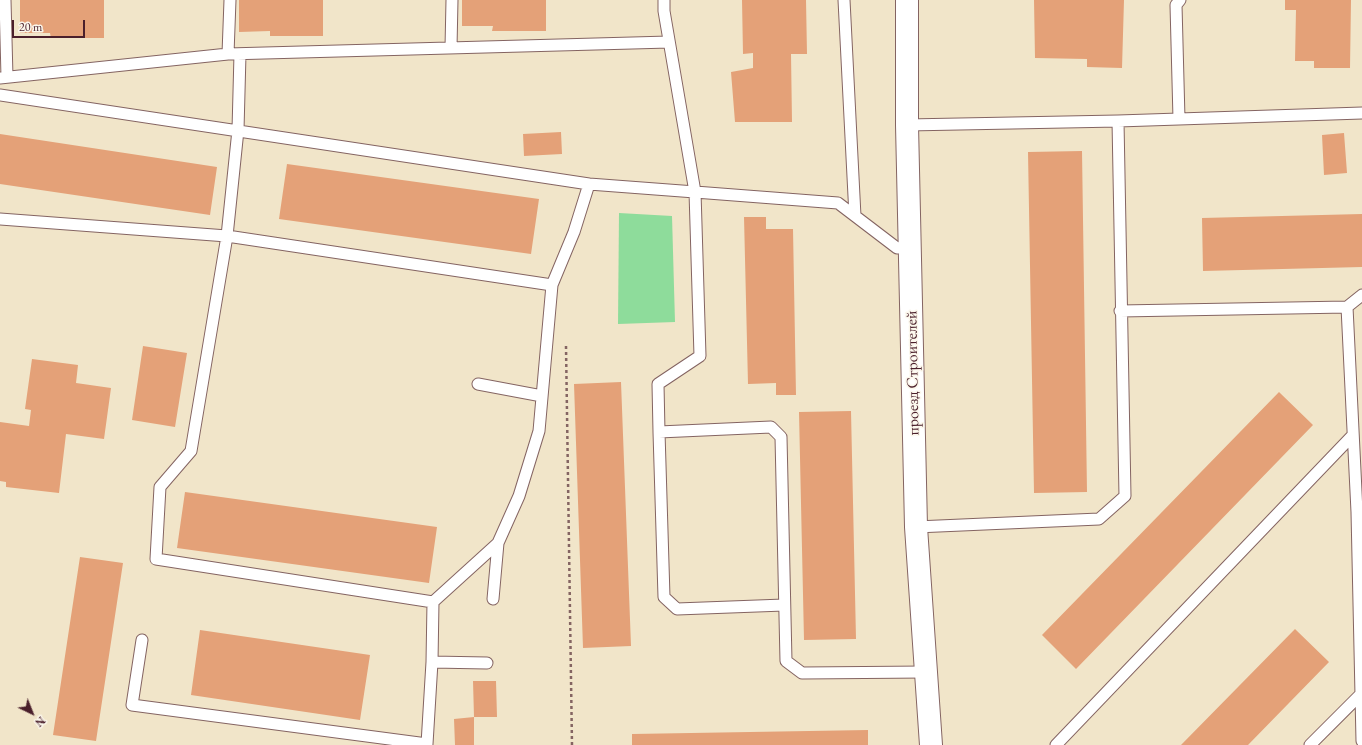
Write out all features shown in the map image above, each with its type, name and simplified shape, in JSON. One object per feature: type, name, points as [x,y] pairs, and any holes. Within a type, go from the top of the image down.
[{"type":"street","name":"проезд Строителей","points":[[907,0],[907,125],[916,527],[931,745]]},
{"type":"lane","points":[[228,54],[230,0]]},
{"type":"lane","points":[[451,48],[452,0]]},
{"type":"lane","points":[[664,0],[664,11],[669,42],[695,192],[700,356],[658,384],[664,597],[677,609],[784,605]]},
{"type":"lane","points":[[844,0],[855,216]]},
{"type":"lane","points":[[1180,0],[1176,5],[1180,119]]},
{"type":"lane","points":[[4,1],[3,78],[228,54],[669,42]]},
{"type":"lane","points":[[240,54],[238,130],[227,236],[191,451],[160,487],[156,559],[434,602]]},
{"type":"lane","points":[[0,95],[589,184],[838,203],[897,248],[910,247]]},
{"type":"lane","points":[[907,125],[1118,121],[1362,113]]},
{"type":"lane","points":[[916,527],[1099,519],[1125,496],[1120,311],[1118,121]]},
{"type":"lane","points":[[493,598],[498,543],[519,496],[539,431],[552,285],[574,232],[589,184]]},
{"type":"lane","points":[[0,219],[227,236],[552,285]]},
{"type":"lane","points":[[1120,311],[1347,307],[1362,295]]},
{"type":"lane","points":[[1347,307],[1353,435],[1359,513],[1362,741]]},
{"type":"lane","points":[[478,384],[542,396]]},
{"type":"lane","points":[[659,432],[771,427],[781,437],[786,661],[802,673],[926,672]]},
{"type":"lane","points":[[1056,745],[1353,435]]},
{"type":"lane","points":[[142,640],[132,705],[426,744],[432,662],[434,602],[498,543]]},
{"type":"lane","points":[[432,662],[487,663]]},
{"type":"lane","points":[[1310,745],[1362,693]]},
{"type":"path","points":[[566,340],[572,745]]},
{"type":"green space","points":[[619,213],[672,216],[675,322],[618,324]]},
{"type":"building","points":[[20,0],[104,0],[104,38],[51,38],[50,33],[20,33]]},
{"type":"building","points":[[239,0],[323,0],[323,36],[270,36],[270,31],[239,32]]},
{"type":"building","points":[[462,0],[546,0],[546,31],[492,31],[493,26],[462,26]]},
{"type":"building","points":[[742,0],[806,0],[807,54],[791,54],[792,122],[735,122],[731,72],[753,68],[753,53],[743,54]]},
{"type":"building","points":[[1034,0],[1124,0],[1122,68],[1087,67],[1087,59],[1035,58]]},
{"type":"building","points":[[1285,0],[1351,0],[1350,68],[1314,68],[1314,61],[1295,61],[1296,10],[1285,10]]},
{"type":"building","points":[[561,132],[562,154],[524,156],[523,134]]},
{"type":"building","points":[[1344,133],[1347,173],[1324,175],[1322,135]]},
{"type":"building","points":[[0,134],[217,167],[210,215],[0,184]]},
{"type":"building","points":[[1082,151],[1087,492],[1034,493],[1028,152]]},
{"type":"building","points":[[287,164],[539,199],[531,254],[279,219]]},
{"type":"building","points":[[1362,214],[1362,267],[1203,271],[1202,218]]},
{"type":"building","points":[[744,217],[766,217],[766,229],[793,229],[796,395],[776,395],[776,383],[748,384]]},
{"type":"building","points":[[143,346],[187,353],[175,427],[132,420]]},
{"type":"building","points":[[32,359],[78,365],[76,383],[111,388],[104,439],[66,434],[59,493],[6,487],[6,482],[0,481],[0,422],[29,426],[31,410],[25,409]]},
{"type":"building","points":[[621,382],[631,646],[583,648],[574,384]]},
{"type":"building","points":[[1279,392],[1313,425],[1076,669],[1042,635]]},
{"type":"building","points":[[851,411],[856,639],[804,640],[799,412]]},
{"type":"building","points":[[185,492],[437,527],[429,583],[177,548]]},
{"type":"building","points":[[80,557],[123,563],[96,741],[53,735]]},
{"type":"building","points":[[1295,629],[1329,662],[1248,745],[1181,745]]},
{"type":"building","points":[[200,630],[370,655],[360,720],[191,695]]},
{"type":"building","points":[[473,681],[496,681],[497,717],[474,717]]},
{"type":"building","points":[[474,717],[474,745],[455,745],[454,719]]},
{"type":"building","points":[[868,730],[868,745],[632,745],[632,734]]}]
